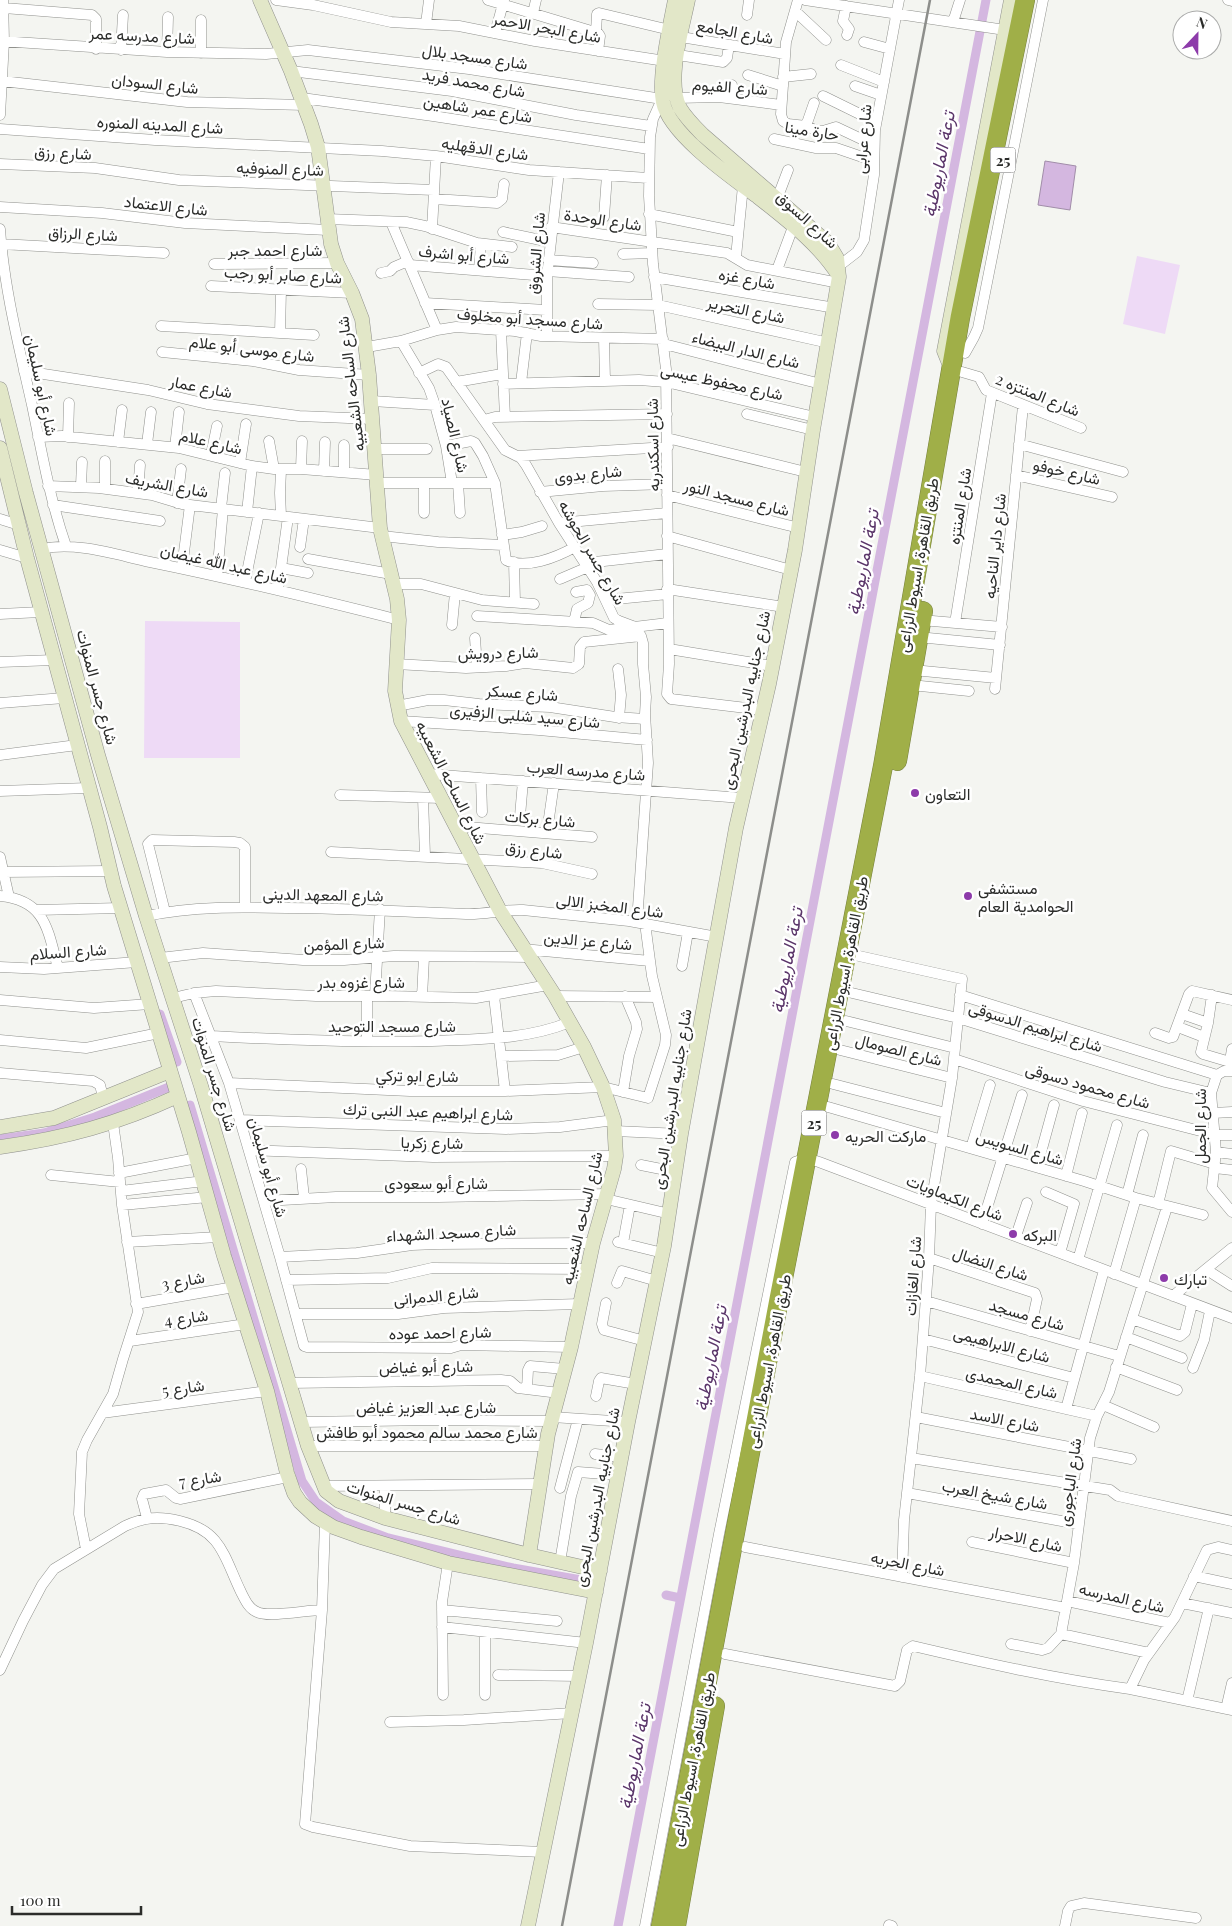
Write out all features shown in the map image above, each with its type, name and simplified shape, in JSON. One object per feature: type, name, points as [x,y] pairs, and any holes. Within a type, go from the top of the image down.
[{"type":"highway","name":"طريق القاهرة, اسيوط الزراعى","points":[[660,1926],[813,1160],[828,1107],[852,993],[912,677],[965,319],[1025,0]]},
{"type":"highway","name":"طريق القاهرة, اسيوط الزراعى","points":[[965,319],[1036,0]]},
{"type":"highway","name":"طريق القاهرة, اسيوط الزراعى","points":[[676,1926],[883,766],[960,363]]},
{"type":"street","name":"شارع الساحه الشعبيه","points":[[260,0],[304,102],[318,147],[331,244],[337,263],[362,316],[372,401],[381,532],[397,599],[399,620],[395,691],[401,721],[500,911],[552,990],[584,1047],[604,1087],[614,1125],[616,1156],[587,1268],[566,1369],[545,1446],[529,1555]]},
{"type":"street","name":"شارع البحر الاحمر","points":[[276,0],[313,5],[392,22],[459,26],[535,41],[665,61]]},
{"type":"street","points":[[426,24],[429,0]]},
{"type":"street","points":[[488,0],[503,2],[596,32],[600,36],[598,51]]},
{"type":"street","points":[[533,13],[536,0]]},
{"type":"street","name":"شارع السوق","points":[[675,0],[675,34],[678,55],[669,99],[668,116],[677,128],[702,152],[817,248],[838,274]]},
{"type":"street","name":"شارع السوق","points":[[688,0],[665,61],[669,99],[680,108],[693,125],[828,243],[836,254],[838,274]]},
{"type":"street","points":[[747,15],[749,0]]},
{"type":"street","points":[[798,0],[785,54],[784,92],[781,114],[783,121],[788,124],[806,126],[823,132],[836,127],[874,145]]},
{"type":"street","points":[[805,0],[832,2],[846,6],[998,28]]},
{"type":"street","name":"شارع عرابى","points":[[838,274],[857,252],[864,240],[873,184],[876,122],[899,0]]},
{"type":"street","points":[[958,23],[960,0]]},
{"type":"street","points":[[1011,0],[998,28],[944,351],[948,361],[960,363],[978,328],[1043,0]]},
{"type":"street","points":[[495,33],[503,2]]},
{"type":"street","points":[[0,115],[3,4],[92,15],[95,17],[96,22],[96,49]]},
{"type":"street","points":[[846,6],[843,21],[850,28],[847,34]]},
{"type":"street","points":[[795,11],[826,40]]},
{"type":"street","name":"شارع الجامع","points":[[596,32],[598,13],[675,34],[785,54]]},
{"type":"street","points":[[121,50],[122,15]]},
{"type":"street","points":[[167,52],[168,17]]},
{"type":"street","points":[[201,20],[201,53]]},
{"type":"street","name":"شارع مدرسه عمر","points":[[2,41],[96,49],[167,52],[266,54],[282,51]]},
{"type":"street","points":[[864,42],[890,49]]},
{"type":"street","points":[[678,55],[723,62],[729,45]]},
{"type":"street","name":"شارع مسجد بلال","points":[[282,51],[308,50],[459,68],[669,99]]},
{"type":"street","points":[[841,65],[884,82]]},
{"type":"street","name":"شارع محمد فريد","points":[[291,71],[452,91],[576,115],[651,126]]},
{"type":"street","points":[[784,92],[811,74]]},
{"type":"street","points":[[748,75],[784,92]]},
{"type":"street","name":"شارع السودان","points":[[2,81],[187,102],[304,102]]},
{"type":"street","points":[[731,98],[732,85]]},
{"type":"street","points":[[855,86],[881,95]]},
{"type":"street","name":"شارع الفيوم","points":[[669,99],[731,98],[784,92]]},
{"type":"street","points":[[824,96],[876,122]]},
{"type":"street","name":"شارع اسكندريه","points":[[669,99],[651,126],[648,178],[654,277],[663,341],[668,414],[667,536],[669,649],[666,692],[669,698],[763,710]]},
{"type":"street","name":"شارع عمر شاهين","points":[[304,102],[433,116],[649,149]]},
{"type":"street","points":[[806,126],[814,103]]},
{"type":"street","name":"شارع المدينه المنوره","points":[[0,129],[155,140],[318,147]]},
{"type":"street","name":"حارة مينا","points":[[774,139],[816,148],[836,148],[874,161]]},
{"type":"street","name":"شارع الدقهليه","points":[[318,147],[436,156],[524,169],[648,178]]},
{"type":"street","points":[[432,229],[436,156]]},
{"type":"street","name":"شارع رزق","points":[[0,164],[95,168],[124,172]]},
{"type":"street","points":[[777,199],[788,170]]},
{"type":"street","name":"شارع المنوفيه","points":[[124,172],[174,179],[324,185],[434,194],[497,203],[502,199],[504,184]]},
{"type":"street","name":"شارع الشروق","points":[[546,336],[548,260],[559,172]]},
{"type":"street","points":[[604,217],[607,175]]},
{"type":"street","points":[[736,257],[743,186]]},
{"type":"street","name":"شارع الاعتماد","points":[[0,207],[102,213],[186,223],[411,223],[480,244],[512,247]]},
{"type":"street","points":[[649,214],[738,232]]},
{"type":"street","points":[[391,222],[437,330]]},
{"type":"street","name":"شارع الوحدة","points":[[551,227],[651,240],[722,252],[736,257],[747,265],[777,270],[838,274]]},
{"type":"street","points":[[777,270],[793,227]]},
{"type":"street","name":"شارع أبو سليمان","points":[[0,229],[5,275],[24,371],[48,486],[66,546]]},
{"type":"street","points":[[503,232],[550,242]]},
{"type":"street","name":"شارع الرزاق","points":[[1,244],[164,253]]},
{"type":"street","points":[[478,270],[480,244]]},
{"type":"street","points":[[623,254],[652,253]]},
{"type":"street","points":[[548,260],[593,263]]},
{"type":"street","name":"شارع احمد جبر","points":[[214,264],[337,263]]},
{"type":"street","points":[[381,273],[390,272],[394,267],[409,263]]},
{"type":"street","name":"شارع أبو اشرف","points":[[409,263],[478,270],[630,276]]},
{"type":"street","name":"شارع جنابيه البدرشين البحرى","points":[[528,1926],[663,1253],[681,1134],[742,798],[763,710],[799,528],[814,423],[835,308],[838,274]]},
{"type":"street","name":"شارع غزه","points":[[654,277],[835,308]]},
{"type":"street","name":"شارع صابر أبو رجب","points":[[211,286],[352,293]]},
{"type":"street","points":[[280,333],[281,289]]},
{"type":"street","points":[[425,303],[546,310]]},
{"type":"street","name":"شارع التحرير","points":[[598,304],[658,305],[829,342]]},
{"type":"street","points":[[161,326],[314,335]]},
{"type":"street","name":"شارع مسجد أبو مخلوف","points":[[367,347],[400,341],[437,330],[462,327],[546,336],[663,341]]},
{"type":"street","points":[[501,330],[505,417]]},
{"type":"street","points":[[521,383],[526,333]]},
{"type":"street","points":[[604,338],[605,381]]},
{"type":"street","name":"شارع الصياد","points":[[400,341],[429,388],[436,405],[455,483],[460,513]]},
{"type":"street","name":"شارع الدار البيضاء","points":[[663,341],[821,384]]},
{"type":"street","name":"شارع موسى أبو علام","points":[[162,352],[253,361],[299,370],[369,375]]},
{"type":"street","name":"شارع المنتزه 2","points":[[960,363],[979,377],[985,389],[992,393],[1081,428]]},
{"type":"street","name":"شارع جسر الحوشه","points":[[419,373],[440,364],[446,367],[504,450],[517,456],[526,466],[559,523],[587,565],[616,620],[638,632]]},
{"type":"street","name":"شارع عمار","points":[[24,371],[148,390],[206,404],[299,416],[373,419]]},
{"type":"street","name":"شارع محفوظ عيسى","points":[[456,382],[502,379],[521,383],[666,382],[814,423]]},
{"type":"street","name":"شارع جسر المنوات","points":[[0,389],[98,755],[146,916],[201,1086],[308,1446],[323,1486],[334,1499],[385,1518],[600,1571]]},
{"type":"street","name":"شارع المنتزه","points":[[955,623],[992,393]]},
{"type":"street","points":[[372,401],[436,405]]},
{"type":"street","points":[[68,437],[69,403]]},
{"type":"street","name":"شارع داير الناحيه","points":[[995,689],[1023,406]]},
{"type":"street","points":[[118,442],[122,410]]},
{"type":"street","points":[[147,444],[151,412]]},
{"type":"street","points":[[175,447],[179,412]]},
{"type":"street","points":[[484,420],[505,417],[668,414]]},
{"type":"street","points":[[747,414],[814,423]]},
{"type":"street","points":[[240,463],[246,424]]},
{"type":"street","points":[[211,455],[217,426]]},
{"type":"street","name":"شارع علام","points":[[38,436],[175,447],[252,466],[278,470],[301,469],[344,472],[377,479],[424,483],[495,483]]},
{"type":"street","points":[[269,441],[278,470],[284,517],[278,590]]},
{"type":"street","points":[[301,469],[302,441]]},
{"type":"street","points":[[446,446],[469,441],[474,442],[483,456],[495,483],[506,560],[514,562],[540,561],[558,556],[575,547]]},
{"type":"street","points":[[324,471],[325,442]]},
{"type":"street","points":[[517,456],[668,443],[806,472]]},
{"type":"street","points":[[1020,444],[1123,472]]},
{"type":"street","points":[[344,445],[344,472]]},
{"type":"street","points":[[0,448],[41,612],[120,908],[267,1391],[288,1477],[300,1502],[325,1523],[361,1538],[448,1563],[596,1592]]},
{"type":"street","points":[[375,448],[427,449]]},
{"type":"street","points":[[81,486],[82,462]]},
{"type":"street","points":[[105,462],[105,488]]},
{"type":"street","points":[[138,493],[140,465]]},
{"type":"street","points":[[247,512],[252,466]]},
{"type":"street","points":[[177,503],[181,469]]},
{"type":"street","points":[[217,576],[226,474]]},
{"type":"street","name":"شارع خوفو","points":[[1016,475],[1112,497]]},
{"type":"street","points":[[424,483],[424,513]]},
{"type":"street","name":"شارع بدوى","points":[[540,492],[603,486],[667,484]]},
{"type":"street","name":"شارع الشريف","points":[[48,486],[105,488],[157,496],[177,503],[304,519],[438,542],[503,540],[542,526]]},
{"type":"street","name":"شارع مسجد النور","points":[[668,495],[799,528]]},
{"type":"street","points":[[53,505],[160,521]]},
{"type":"street","points":[[182,568],[190,505]]},
{"type":"street","points":[[245,582],[259,513]]},
{"type":"street","points":[[559,523],[667,513]]},
{"type":"street","points":[[0,519],[19,525]]},
{"type":"street","points":[[300,547],[304,519]]},
{"type":"street","points":[[667,536],[791,570]]},
{"type":"street","name":"شارع عبد الله غيضان","points":[[42,548],[66,546],[182,568],[399,620]]},
{"type":"street","points":[[0,550],[27,558]]},
{"type":"street","points":[[560,580],[587,565],[668,554]]},
{"type":"street","points":[[308,559],[406,583],[422,584],[482,600],[534,604]]},
{"type":"street","points":[[514,562],[516,602]]},
{"type":"street","points":[[281,568],[308,573]]},
{"type":"street","points":[[574,622],[577,609],[588,603],[590,598],[588,590],[576,592]]},
{"type":"street","points":[[606,600],[668,592],[784,607]]},
{"type":"street","points":[[452,625],[455,593]]},
{"type":"street","points":[[0,614],[41,612]]},
{"type":"street","points":[[477,616],[595,623],[607,629],[638,632],[668,622]]},
{"type":"street","points":[[920,628],[955,623],[1002,627]]},
{"type":"street","points":[[920,628],[1000,645]]},
{"type":"street","points":[[604,1087],[649,1097],[666,1040],[641,923],[647,740],[645,719],[646,691],[638,632]]},
{"type":"street","name":"شارع درويش","points":[[396,664],[478,667],[524,663],[573,668],[579,664],[580,647],[584,642],[638,632]]},
{"type":"street","points":[[475,638],[478,667]]},
{"type":"street","points":[[669,649],[772,666]]},
{"type":"street","points":[[0,662],[54,660]]},
{"type":"street","points":[[618,669],[621,695],[619,718]]},
{"type":"street","points":[[912,677],[996,678]]},
{"type":"street","points":[[912,677],[969,691]]},
{"type":"street","points":[[0,703],[64,698]]},
{"type":"street","name":"شارع عسكر","points":[[397,706],[428,700],[444,700],[476,704],[550,707],[619,718],[645,719]]},
{"type":"street","name":"شارع سيد شلبى الزفيرى","points":[[401,721],[539,730],[647,740]]},
{"type":"street","points":[[0,755],[77,745]]},
{"type":"street","name":"شارع مدرسه العرب","points":[[429,774],[742,798]]},
{"type":"street","points":[[481,778],[482,812]]},
{"type":"street","points":[[520,816],[523,781]]},
{"type":"street","points":[[549,818],[554,783]]},
{"type":"street","points":[[0,791],[88,788]]},
{"type":"street","points":[[340,795],[441,798]]},
{"type":"street","points":[[423,798],[425,856]]},
{"type":"street","name":"شارع بركات","points":[[455,826],[592,837]]},
{"type":"street","points":[[165,912],[148,844],[152,840],[234,842],[245,847],[245,907]]},
{"type":"street","name":"شارع رزق","points":[[331,852],[542,863],[592,874]]},
{"type":"street","points":[[0,857],[4,897],[25,902],[36,910],[47,926],[58,968]]},
{"type":"street","points":[[3,872],[110,871]]},
{"type":"street","name":"شارع المعهد الدينى","points":[[146,916],[196,908],[245,907],[380,909],[477,914],[500,911]]},
{"type":"street","points":[[36,910],[120,908]]},
{"type":"street","points":[[367,1041],[377,957],[380,909]]},
{"type":"street","name":"شارع المخبز الالى","points":[[500,911],[535,911],[641,923],[717,937]]},
{"type":"street","points":[[682,966],[688,932]]},
{"type":"street","name":"شارع المؤمن","points":[[160,958],[204,953],[303,960],[526,953]]},
{"type":"street","name":"شارع عز الدين","points":[[526,953],[650,961]]},
{"type":"street","name":"شارع الغازات","points":[[859,956],[962,979],[952,1078],[931,1204],[926,1301],[907,1493],[902,1576]]},
{"type":"street","points":[[422,997],[424,957]]},
{"type":"street","name":"شارع السلام","points":[[0,967],[32,969],[137,962]]},
{"type":"street","name":"شارع غزوه بدر","points":[[173,998],[194,993],[216,992],[316,996],[476,998],[552,990],[657,997]]},
{"type":"street","points":[[1155,1033],[1172,1038],[1178,1027],[1189,994],[1192,991],[1232,1000]]},
{"type":"street","name":"شارع أبو سليمان","points":[[194,993],[229,1082],[304,1346],[311,1347]]},
{"type":"street","name":"شارع ابراهيم الدسوقى","points":[[852,993],[958,1018],[1165,1082],[1211,1093]]},
{"type":"street","points":[[960,995],[1217,1075]]},
{"type":"street","points":[[1212,995],[1208,1023],[1200,1051],[1202,1054],[1230,1068],[1232,1049]]},
{"type":"street","points":[[494,996],[505,1091]]},
{"type":"street","points":[[623,1092],[629,1056],[637,1029],[625,996]]},
{"type":"street","points":[[0,1000],[94,1008],[150,1004]]},
{"type":"street","points":[[1182,1014],[1208,1023]]},
{"type":"street","name":"شارع محمود دسوقى","points":[[846,1021],[955,1054],[1083,1101],[1216,1135],[1232,1135]]},
{"type":"street","name":"شارع مسجد التوحيد","points":[[212,1036],[367,1041],[499,1038],[536,1033],[570,1022]]},
{"type":"street","points":[[1178,1027],[1204,1037]]},
{"type":"street","points":[[0,1040],[86,1048],[159,1034]]},
{"type":"street","points":[[501,1056],[558,1055],[584,1047]]},
{"type":"street","name":"شارع الصومال","points":[[840,1050],[952,1078]]},
{"type":"street","name":"شارع الجمل","points":[[1230,1068],[1217,1075],[1211,1093],[1216,1135],[1212,1188],[1232,1212]]},
{"type":"street","points":[[0,1127],[54,1118],[170,1070]]},
{"type":"street","points":[[0,1073],[93,1081],[100,1085],[103,1097]]},
{"type":"street","name":"شارع ابو تركي","points":[[229,1082],[410,1091],[505,1091],[604,1087]]},
{"type":"street","points":[[833,1084],[946,1113]]},
{"type":"street","points":[[971,1148],[990,1085]]},
{"type":"street","points":[[982,1224],[1022,1095]]},
{"type":"street","points":[[0,1147],[71,1136],[113,1123],[178,1096]]},
{"type":"street","points":[[1037,1168],[1054,1105]]},
{"type":"street","name":"شارع السويس","points":[[828,1107],[1099,1185],[1132,1197],[1203,1215]]},
{"type":"street","points":[[1213,1113],[1232,1112]]},
{"type":"street","points":[[1066,1176],[1082,1113]]},
{"type":"street","name":"شارع ابراهيم عبد النبى ترك","points":[[240,1120],[515,1129],[614,1125],[681,1134]]},
{"type":"street","points":[[86,1550],[79,1514],[81,1460],[87,1440],[114,1394],[123,1359],[138,1318],[122,1205],[113,1123]]},
{"type":"street","points":[[1078,1260],[1117,1125]]},
{"type":"street","points":[[1066,1409],[1083,1346],[1109,1272],[1132,1197],[1143,1135]]},
{"type":"street","name":"شارع زكريا","points":[[249,1150],[433,1157],[616,1156]]},
{"type":"street","name":"شارع الباجورى","points":[[1061,1634],[1074,1563],[1088,1450],[1097,1416],[1109,1392],[1143,1285],[1162,1205],[1171,1151],[1215,1166]]},
{"type":"street","points":[[1216,1152],[1232,1154]]},
{"type":"street","points":[[120,1182],[197,1158]]},
{"type":"street","points":[[645,1926],[718,1534],[794,1165],[798,1161],[813,1160]]},
{"type":"street","name":"شارع الكيماويات","points":[[813,1160],[1232,1318]]},
{"type":"street","points":[[641,1165],[676,1172]]},
{"type":"street","points":[[1215,1166],[1232,1170]]},
{"type":"street","points":[[301,1169],[304,1198]]},
{"type":"street","points":[[51,1175],[120,1182],[204,1181]]},
{"type":"street","points":[[1046,1192],[1074,1204],[1060,1253]]},
{"type":"street","name":"شارع أبو سعودى","points":[[264,1200],[304,1198],[607,1196],[670,1214]]},
{"type":"street","points":[[122,1205],[208,1197]]},
{"type":"street","points":[[1016,1236],[1027,1203]]},
{"type":"street","points":[[630,1204],[621,1243],[663,1253]]},
{"type":"street","points":[[127,1242],[219,1237]]},
{"type":"street","name":"شارع مسجد الشهداء","points":[[280,1257],[362,1252],[412,1245],[593,1243]]},
{"type":"street","points":[[1173,1296],[1230,1255]]},
{"type":"street","name":"شارع النضال","points":[[929,1258],[1035,1293],[1037,1299],[1030,1331]]},
{"type":"street","points":[[286,1280],[388,1278],[432,1268],[587,1268]]},
{"type":"street","points":[[1207,1270],[1232,1286]]},
{"type":"street","points":[[616,1283],[622,1271],[657,1281]]},
{"type":"street","name":"شارع 3","points":[[136,1304],[234,1287]]},
{"type":"street","name":"شارع مسجد","points":[[926,1301],[1119,1356]]},
{"type":"street","points":[[606,1303],[602,1324],[604,1330],[645,1341]]},
{"type":"street","name":"شارع الدمرانى","points":[[296,1314],[398,1314],[444,1308],[580,1304]]},
{"type":"street","points":[[1132,1319],[1180,1336],[1185,1332],[1192,1304]]},
{"type":"street","points":[[1193,1368],[1204,1340],[1210,1310]]},
{"type":"street","name":"شارع 4","points":[[130,1341],[246,1324]]},
{"type":"street","points":[[1126,1337],[1182,1358]]},
{"type":"street","name":"شارع الابراهيمى","points":[[923,1339],[1074,1378]]},
{"type":"street","name":"شارع احمد عوده","points":[[311,1347],[451,1348],[462,1345],[571,1347]]},
{"type":"street","points":[[527,1389],[530,1366],[566,1369]]},
{"type":"street","points":[[1116,1367],[1177,1390]]},
{"type":"street","name":"شارع المحمدى","points":[[920,1376],[1097,1416]]},
{"type":"street","points":[[596,1396],[601,1378],[636,1384]]},
{"type":"street","name":"شارع أبو غياض","points":[[290,1382],[509,1380],[517,1387],[559,1393]]},
{"type":"street","name":"شارع 5","points":[[102,1413],[267,1391]]},
{"type":"street","points":[[1103,1405],[1154,1427]]},
{"type":"street","name":"شارع الاسد","points":[[916,1416],[1131,1459]]},
{"type":"street","name":"شارع عبد العزيز غياض","points":[[302,1422],[551,1419],[628,1422]]},
{"type":"street","points":[[560,1488],[578,1419]]},
{"type":"street","name":"شارع محمد سالم محمود أبو طافش","points":[[308,1446],[545,1446]]},
{"type":"street","points":[[595,1454],[621,1457]]},
{"type":"street","points":[[911,1458],[1110,1490],[1120,1496],[1232,1521]]},
{"type":"street","points":[[560,1562],[572,1492],[578,1472],[618,1474]]},
{"type":"street","name":"شارع 7","points":[[148,1518],[142,1498],[144,1494],[164,1490],[169,1491],[176,1498],[180,1499],[288,1477]]},
{"type":"street","points":[[323,1486],[540,1484]]},
{"type":"street","points":[[385,1486],[385,1518]]},
{"type":"street","name":"شارع شيخ العرب","points":[[907,1493],[1078,1524]]},
{"type":"street","points":[[0,1670],[42,1585],[54,1569],[137,1520],[164,1517],[200,1527],[210,1534],[218,1543],[248,1606],[259,1613],[322,1610]]},
{"type":"street","points":[[325,1523],[322,1610],[306,1824],[410,1846],[543,1852]]},
{"type":"street","name":"شارع الاحرار","points":[[972,1542],[1074,1563]]},
{"type":"street","name":"شارع الحريه","points":[[745,1547],[1066,1604]]},
{"type":"street","points":[[1130,1689],[1148,1653],[1170,1624],[1182,1603],[1207,1550],[1218,1547],[1232,1550]]},
{"type":"street","points":[[443,1695],[442,1610],[443,1589],[448,1563]]},
{"type":"street","points":[[1194,1576],[1232,1584]]},
{"type":"street","points":[[1182,1603],[1232,1613]]},
{"type":"street","name":"شارع المدرسه","points":[[1066,1604],[1170,1624]]},
{"type":"street","points":[[1187,1701],[1209,1608]]},
{"type":"street","points":[[442,1610],[556,1622]]},
{"type":"street","points":[[442,1627],[586,1642]]},
{"type":"street","points":[[484,1632],[485,1695]]},
{"type":"street","points":[[1010,1644],[1042,1650],[1048,1648],[1061,1634],[1148,1653]]},
{"type":"street","points":[[725,1654],[895,1686],[900,1681],[905,1654],[912,1646],[1031,1673],[1087,1684],[1130,1689],[1229,1709],[1232,1683]]},
{"type":"street","points":[[498,1675],[579,1676]]},
{"type":"street","points":[[390,1722],[464,1720],[572,1713]]},
{"type":"street","points":[[1065,1926],[1071,1906],[1084,1903],[1196,1918]]},
{"type":"shaded area","points":[[1045,161],[1076,166],[1070,210],[1038,205]]},
{"type":"shaded area","points":[[1137,256],[1180,265],[1165,334],[1123,324]]},
{"type":"shaded area","points":[[145,621],[240,622],[240,758],[144,758]]},
{"type":"waterway","name":"ترعة الماريوطية","points":[[618,1926],[986,0]]},
{"type":"waterway","points":[[160,1014],[177,1062]]},
{"type":"waterway","points":[[0,1139],[44,1133],[95,1117],[169,1087]]},
{"type":"waterway","points":[[190,1105],[302,1481],[316,1502],[343,1521],[388,1538],[513,1568],[587,1581]]},
{"type":"waterway","points":[[666,1595],[680,1598]]},
{"type":"railway","points":[[562,1926],[930,0]]},
{"type":"place","name":"التعاون","points":[[915,793]]},
{"type":"place","name":"مستشفى الحوامدية العام","points":[[968,896]]},
{"type":"place","name":"ماركت الحريه","points":[[835,1135]]},
{"type":"place","name":"البركه","points":[[1013,1234]]},
{"type":"place","name":"تبارك","points":[[1164,1278]]}]
